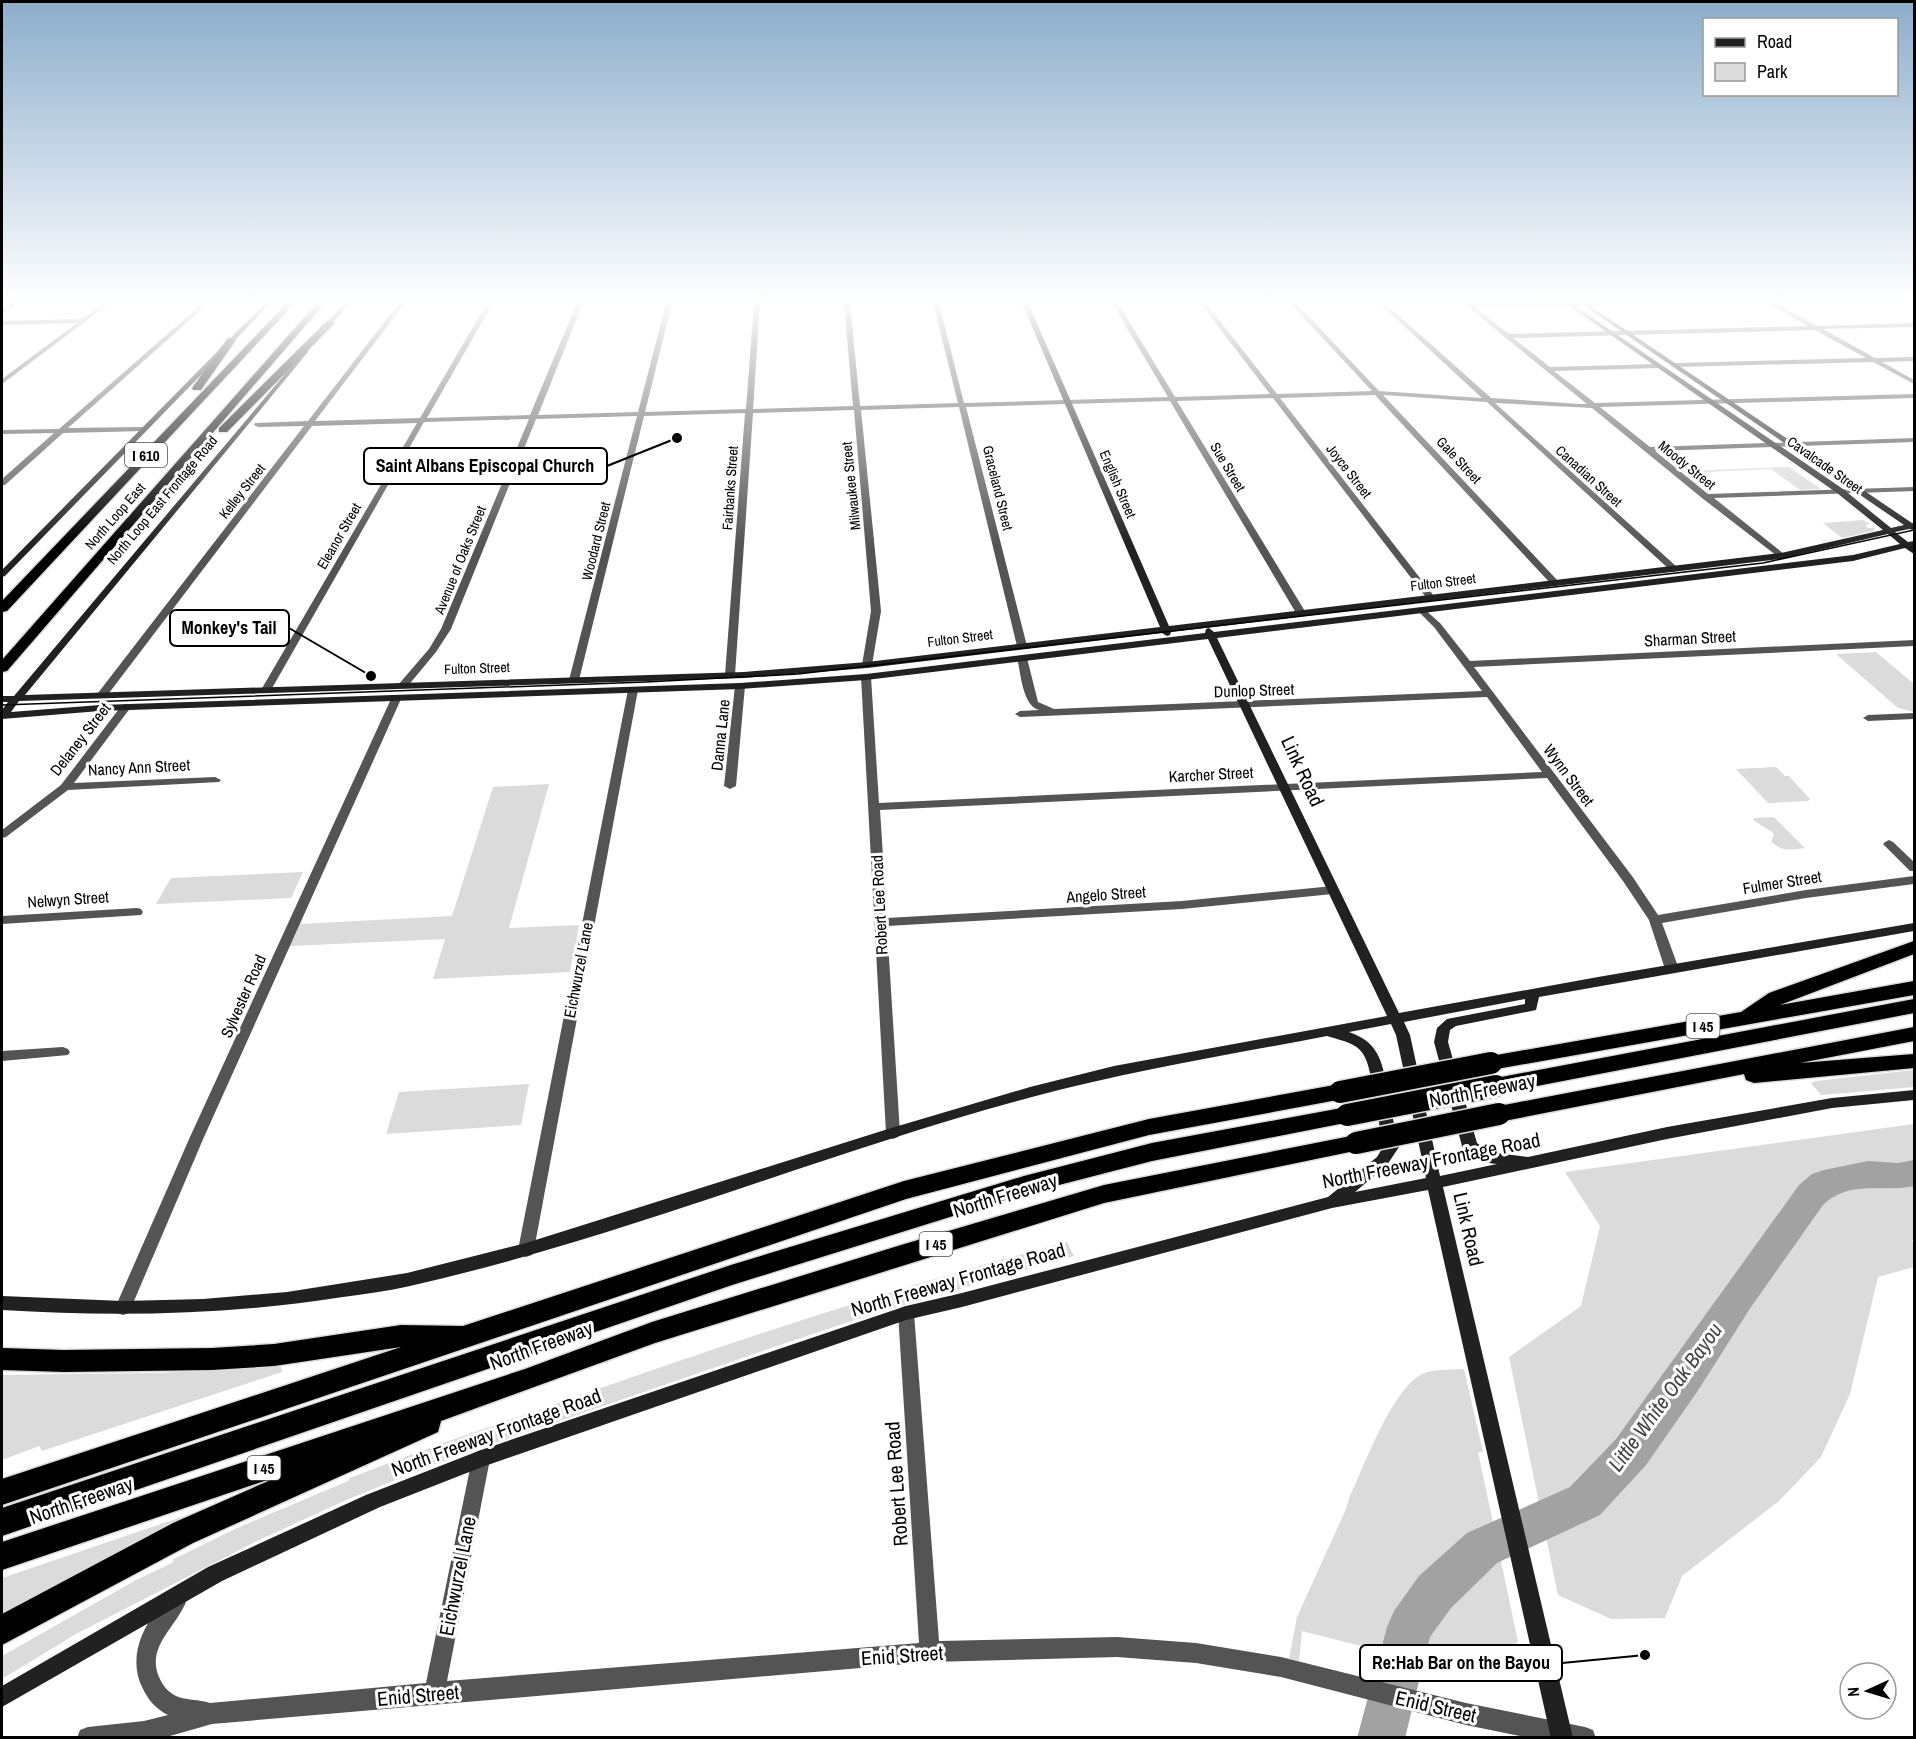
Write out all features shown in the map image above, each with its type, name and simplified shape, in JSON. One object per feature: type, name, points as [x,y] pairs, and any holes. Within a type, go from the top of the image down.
[{"type":"highway","points":[[121,482],[200,384]]},
{"type":"highway","name":"North Loop East","points":[[2,608],[214,384]]},
{"type":"highway","name":"North Loop East","points":[[2,668],[250,384]]},
{"type":"highway","points":[[158,489],[234,421],[270,384]]},
{"type":"highway","points":[[1740,1020],[1776,998],[1914,947]]},
{"type":"highway","name":"North Freeway","points":[[2,1522],[731,1275],[990,1196],[1491,1063],[1914,988]]},
{"type":"highway","name":"North Freeway","points":[[2,1492],[904,1191],[1149,1127],[1496,1086],[1914,1006]]},
{"type":"highway","name":"North Freeway","points":[[2,1556],[526,1380],[652,1333],[1104,1194],[1653,1083],[1914,1034]]},
{"type":"highway","points":[[1653,1083],[1914,1061]]},
{"type":"highway","points":[[2,1359],[64,1361],[212,1359],[274,1355],[401,1336],[476,1335]]},
{"type":"highway","points":[[2,1630],[183,1533],[526,1380]]},
{"type":"main road","points":[[2,574],[187,384]]},
{"type":"main road","name":"North Loop East Frontage Road","points":[[2,716],[279,384]]},
{"type":"main road","name":"English Street","points":[[1060,384],[1164,628],[1173,641]]},
{"type":"main road","name":"Cavalcade Street","points":[[1684,384],[1840,491],[1891,531],[1913,543],[1914,551]]},
{"type":"main road","name":"Cavalcade Street","points":[[1702,384],[1913,526]]},
{"type":"main road","name":"Fulton Street","points":[[2,699],[867,671],[1022,646],[1164,628],[1781,556],[1913,526]]},
{"type":"main road","name":"Fulton Street","points":[[2,716],[126,707],[740,686],[867,671],[1022,658],[1423,611],[1844,559],[1913,543]]},
{"type":"main road","name":"Link Road","points":[[1204,624],[1403,1035],[1434,1182],[1562,1735]]},
{"type":"main road","points":[[2,1303],[123,1308],[203,1306],[334,1292],[407,1280],[526,1251],[893,1133],[1030,1092],[1114,1071],[1322,1031],[1914,927]]},
{"type":"main road","points":[[1532,995],[1531,1007],[1452,1022],[1444,1028],[1441,1042],[1470,1146],[1486,1157],[1532,1162]]},
{"type":"main road","points":[[1322,1031],[1346,1035],[1360,1042],[1375,1059],[1391,1147],[1382,1161],[1332,1202]]},
{"type":"main road","name":"North Freeway Frontage Road","points":[[2,1697],[215,1574],[373,1501],[481,1459],[906,1313],[1332,1202],[1667,1133],[1832,1103],[1914,1095]]},
{"type":"street","points":[[2,483],[115,384]]},
{"type":"street","name":"Kelley Street","points":[[102,695],[340,384]]},
{"type":"street","name":"Eleanor Street","points":[[266,690],[443,384]]},
{"type":"street","name":"Avenue of Oaks Street","points":[[403,685],[433,650],[446,629],[546,384]]},
{"type":"street","name":"Woodard Street","points":[[574,680],[649,384]]},
{"type":"street","name":"Fairbanks Street","points":[[730,675],[751,384]]},
{"type":"street","name":"Milwaukee Street","points":[[855,384],[876,611],[867,671]]},
{"type":"street","name":"Graceland Street","points":[[957,384],[1022,646]]},
{"type":"street","name":"Sue Street","points":[[1163,384],[1301,613]]},
{"type":"street","name":"Joyce Street","points":[[1265,384],[1431,598]]},
{"type":"street","name":"Gale Street","points":[[1369,384],[1556,583]]},
{"type":"street","name":"Canadian Street","points":[[1472,384],[1674,569]]},
{"type":"street","name":"Moody Street","points":[[1568,384],[1781,556]]},
{"type":"street","points":[[258,425],[1377,393],[1595,406],[1914,396]]},
{"type":"street","points":[[2,432],[142,429]]},
{"type":"street","points":[[1648,448],[1914,440]]},
{"type":"street","points":[[1705,496],[1914,489]]},
{"type":"street","name":"Wynn Street","points":[[1423,611],[1437,625],[1467,664],[1628,879],[1655,920],[1672,969]]},
{"type":"street","name":"Sharman Street","points":[[1467,664],[1914,643]]},
{"type":"street","points":[[1022,658],[1033,702],[1036,706],[1055,712]]},
{"type":"street","name":"Robert Lee Road","points":[[867,671],[893,1133]]},
{"type":"street","name":"Danna Lane","points":[[730,786],[740,686]]},
{"type":"street","name":"Eichwurzel Lane","points":[[526,1251],[633,690]]},
{"type":"street","name":"Dunlop Street","points":[[1020,714],[1489,694]]},
{"type":"street","name":"Sylvester Road","points":[[123,1308],[202,1126],[396,699]]},
{"type":"street","name":"Delaney Street","points":[[2,835],[64,787],[126,707]]},
{"type":"street","points":[[1868,718],[1914,716]]},
{"type":"street","name":"Karcher Street","points":[[874,807],[1549,775]]},
{"type":"street","name":"Nancy Ann Street","points":[[64,787],[215,780]]},
{"type":"street","points":[[1889,844],[1914,868]]},
{"type":"street","name":"Fulmer Street","points":[[1655,920],[1806,894],[1914,880]]},
{"type":"street","name":"Angelo Street","points":[[880,922],[1170,906],[1333,890]]},
{"type":"street","name":"Nelwyn Street","points":[[2,920],[137,912]]},
{"type":"street","points":[[2,1056],[63,1052]]},
{"type":"street","name":"Robert Lee Road","points":[[906,1313],[930,1652]]},
{"type":"street","name":"Eichwurzel Lane","points":[[434,1693],[481,1459]]},
{"type":"street","name":"Enid Street","points":[[185,1592],[163,1617],[150,1639],[145,1655],[145,1669],[155,1691],[169,1704],[182,1709],[212,1713]]},
{"type":"street","name":"Enid Street","points":[[88,1737],[144,1732],[212,1713],[434,1693],[930,1652],[1117,1647],[1196,1653],[1281,1667],[1466,1714],[1562,1735],[1586,1737]]},
{"type":"green space","points":[[1789,467],[1821,489],[1800,490],[1771,469],[1685,473],[1682,471]]},
{"type":"green space","points":[[1863,520],[1870,524],[1865,525],[1868,528],[1875,528],[1874,531],[1842,538],[1823,523]]},
{"type":"green space","points":[[1876,652],[1914,684],[1914,712],[1898,708],[1836,654]]},
{"type":"green space","points":[[1776,767],[1785,776],[1789,776],[1810,799],[1808,801],[1768,803],[1736,769]]},
{"type":"green space","points":[[549,784],[509,928],[579,925],[570,972],[433,979],[445,939],[290,946],[300,924],[452,916],[493,787]]},
{"type":"green space","points":[[1774,817],[1805,848],[1791,850],[1775,845],[1771,841],[1774,835],[1772,832],[1753,820],[1754,818]]},
{"type":"green space","points":[[303,872],[291,898],[156,904],[171,878]]},
{"type":"green space","points":[[1914,1070],[1914,1087],[1821,1095],[1811,1083],[1816,1081]]},
{"type":"green space","points":[[529,1084],[521,1125],[386,1134],[399,1092]]},
{"type":"green space","points":[[1914,1124],[1914,1239],[1912,1240],[1914,1267],[1878,1277],[1850,1394],[1821,1457],[1779,1501],[1682,1576],[1665,1618],[1611,1619],[1558,1595],[1509,1357],[1581,1306],[1600,1226],[1565,1172]]},
{"type":"green space","points":[[1067,1242],[1074,1256],[870,1315],[771,1348],[432,1465],[344,1501],[255,1542],[76,1634],[2,1679],[2,1656],[136,1580],[172,1563],[174,1559],[237,1528],[348,1481],[350,1478],[465,1435],[762,1333],[944,1276]]},
{"type":"green space","points":[[281,1366],[282,1372],[42,1451],[39,1446],[2,1460],[2,1375],[162,1373]]},
{"type":"green space","points":[[1464,1369],[1483,1452],[1478,1452],[1518,1642],[1502,1651],[1488,1664],[1487,1678],[1302,1631],[1299,1661],[1289,1659],[1297,1617],[1372,1446],[1392,1407],[1415,1379],[1427,1372]]},
{"type":"green space","points":[[205,1509],[2,1615],[2,1578]]},
{"type":"waterway","name":"Little White Oak Bayou","points":[[1381,1738],[1410,1627],[1435,1592],[1482,1548],[1585,1501],[1631,1452],[1683,1380],[1738,1296],[1811,1195],[1824,1183],[1868,1174],[1898,1176],[1914,1173]]},
{"type":"tram line","points":[[2,705],[646,682],[798,674],[1763,563],[1914,530]]},
{"type":"place","name":"Saint Albans Episcopal Church","points":[[677,438]]},
{"type":"place","name":"Monkey's Tail","points":[[371,676]]},
{"type":"place","name":"Re:Hab Bar on the Bayou","points":[[1645,1655]]}]
